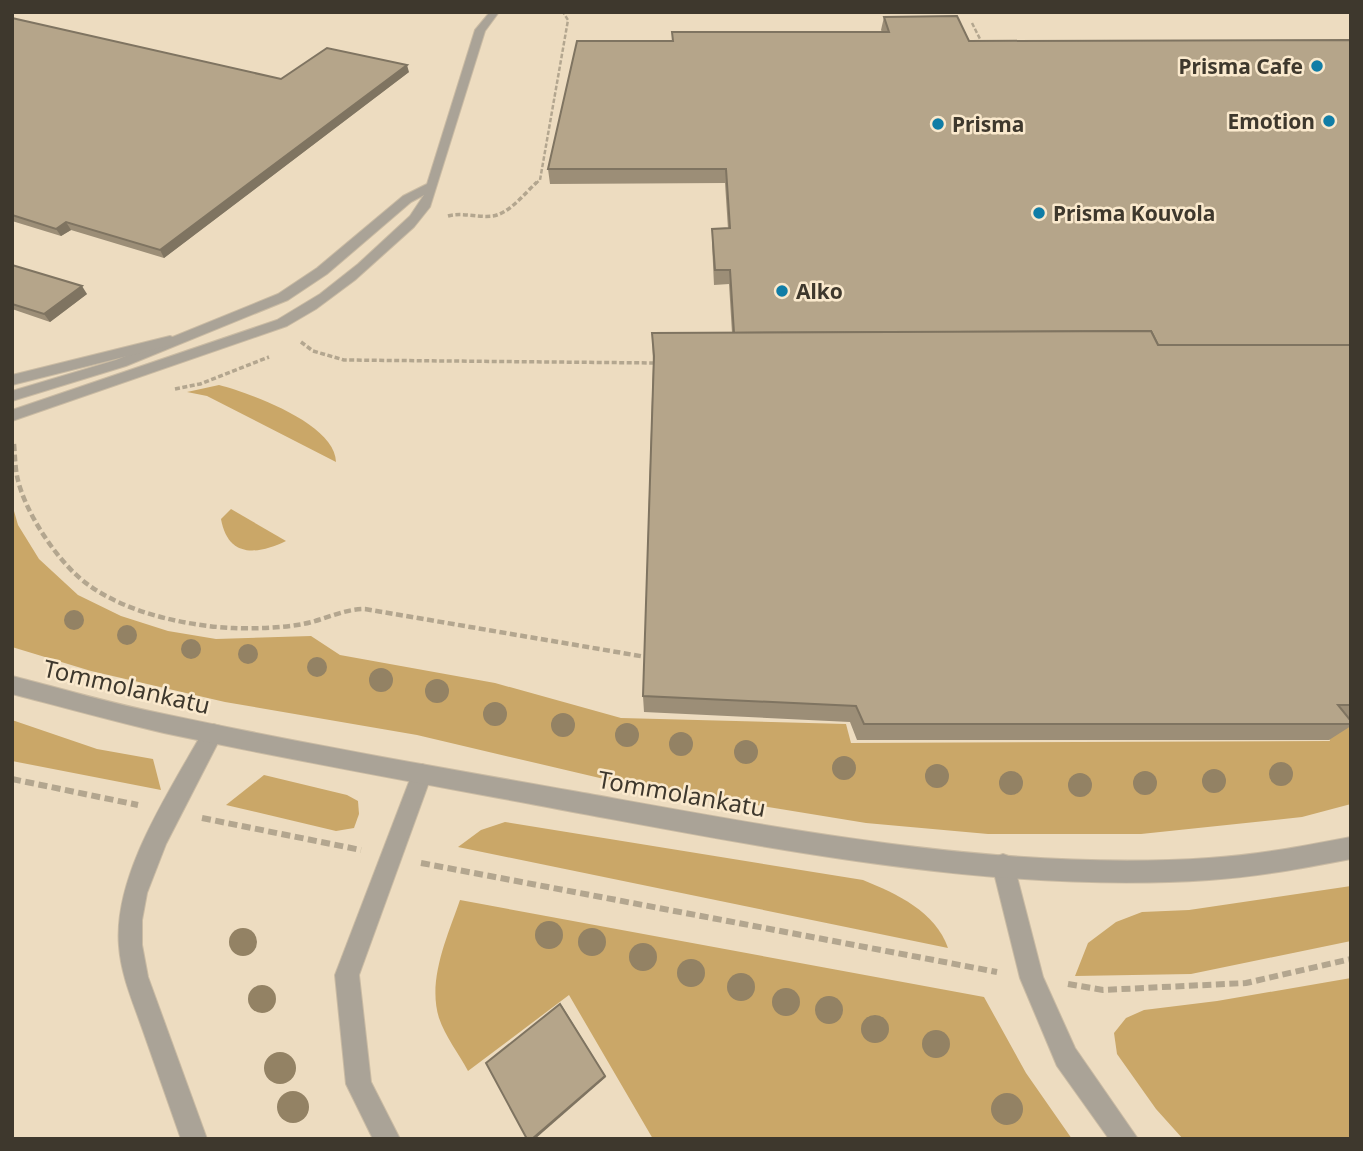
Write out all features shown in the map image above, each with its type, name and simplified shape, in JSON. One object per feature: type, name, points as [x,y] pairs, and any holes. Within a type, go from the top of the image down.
[{"type":"street","points":[[12,416],[260,331],[311,309],[334,292],[416,218],[428,201],[480,30],[495,12]]},
{"type":"street","points":[[12,396],[121,363],[283,297],[322,271],[407,199],[432,186]]},
{"type":"street","points":[[12,380],[170,341]]},
{"type":"street","name":"Tommolankatu","points":[[12,685],[213,733],[422,774],[681,821],[878,852],[1003,865],[1101,871],[1209,869],[1282,861],[1351,848]]},
{"type":"street","points":[[194,1139],[141,994],[129,944],[132,908],[144,869],[171,811],[213,733]]},
{"type":"street","points":[[387,1139],[359,1084],[347,975],[422,774]]},
{"type":"street","points":[[1003,865],[1032,978],[1066,1057],[1125,1139]]},
{"type":"path","points":[[442,218],[460,213],[492,216],[505,211],[540,180],[568,20],[563,12]]},
{"type":"path","points":[[972,23],[985,50]]},
{"type":"path","points":[[981,41],[987,41]]},
{"type":"path","points":[[293,345],[307,337]]},
{"type":"path","points":[[300,341],[313,351],[344,360],[667,363]]},
{"type":"path","points":[[211,379],[278,353]]},
{"type":"path","points":[[14,444],[17,478],[33,516],[53,550],[89,586],[126,604],[173,620],[233,628],[302,624],[354,609],[365,609],[646,657]]},
{"type":"path","points":[[12,779],[391,856],[955,965]]},
{"type":"path","points":[[1103,990],[1246,983],[1351,959]]},
{"type":"shaded area","points":[[219,385],[270,403],[307,423],[322,435],[332,448],[336,462],[207,396],[187,392]]},
{"type":"shaded area","points":[[12,504],[18,525],[39,559],[78,595],[121,616],[168,631],[216,639],[311,636],[340,655],[495,683],[621,718],[846,724],[851,743],[1330,741],[1323,721],[1351,719],[1351,804],[1302,817],[1141,834],[988,834],[866,823],[621,783],[417,735],[225,702],[91,671],[12,647]]},
{"type":"shaded area","points":[[231,509],[286,541],[265,549],[245,550],[237,547],[230,541],[221,519]]},
{"type":"shaded area","points":[[12,720],[97,749],[153,759],[161,790],[12,761]]},
{"type":"shaded area","points":[[264,775],[347,795],[358,801],[359,814],[354,828],[336,831],[226,805]]},
{"type":"shaded area","points":[[505,822],[863,880],[913,905],[934,924],[948,948],[458,847],[481,830]]},
{"type":"shaded area","points":[[1351,886],[1351,941],[1191,974],[1075,976],[1088,943],[1116,922],[1142,912],[1189,910]]},
{"type":"shaded area","points":[[460,900],[984,997],[1026,1073],[1072,1139],[653,1139],[569,995],[468,1071],[448,1038],[436,1003],[440,958]]},
{"type":"shaded area","points":[[1351,978],[1351,1139],[1183,1139],[1156,1109],[1117,1054],[1114,1033],[1126,1018],[1144,1010],[1217,1001]]},
{"type":"building","name":"Prisma Kouvola","points":[[957,16],[969,41],[1351,40],[1351,345],[1158,345],[1151,331],[734,333],[730,270],[715,270],[712,229],[730,228],[726,169],[548,169],[577,41],[673,41],[672,32],[889,32],[884,17]]},
{"type":"building","points":[[12,18],[281,79],[327,48],[407,65],[160,250],[66,222],[56,229],[12,215]]},
{"type":"building","points":[[12,265],[82,286],[44,314],[12,304]]},
{"type":"building","points":[[1151,331],[1158,345],[1351,345],[1351,705],[1338,705],[1351,724],[864,724],[856,706],[643,696],[654,356],[652,333]]},
{"type":"building","points":[[560,1004],[605,1076],[532,1139],[527,1139],[486,1063]]},
{"type":"place","name":"Prisma Cafe","points":[[1317,66]]},
{"type":"place","name":"Emotion","points":[[1329,121]]},
{"type":"place","name":"Prisma","points":[[938,124]]},
{"type":"place","name":"Prisma Kouvola","points":[[1039,213]]},
{"type":"place","name":"Alko","points":[[782,291]]}]
